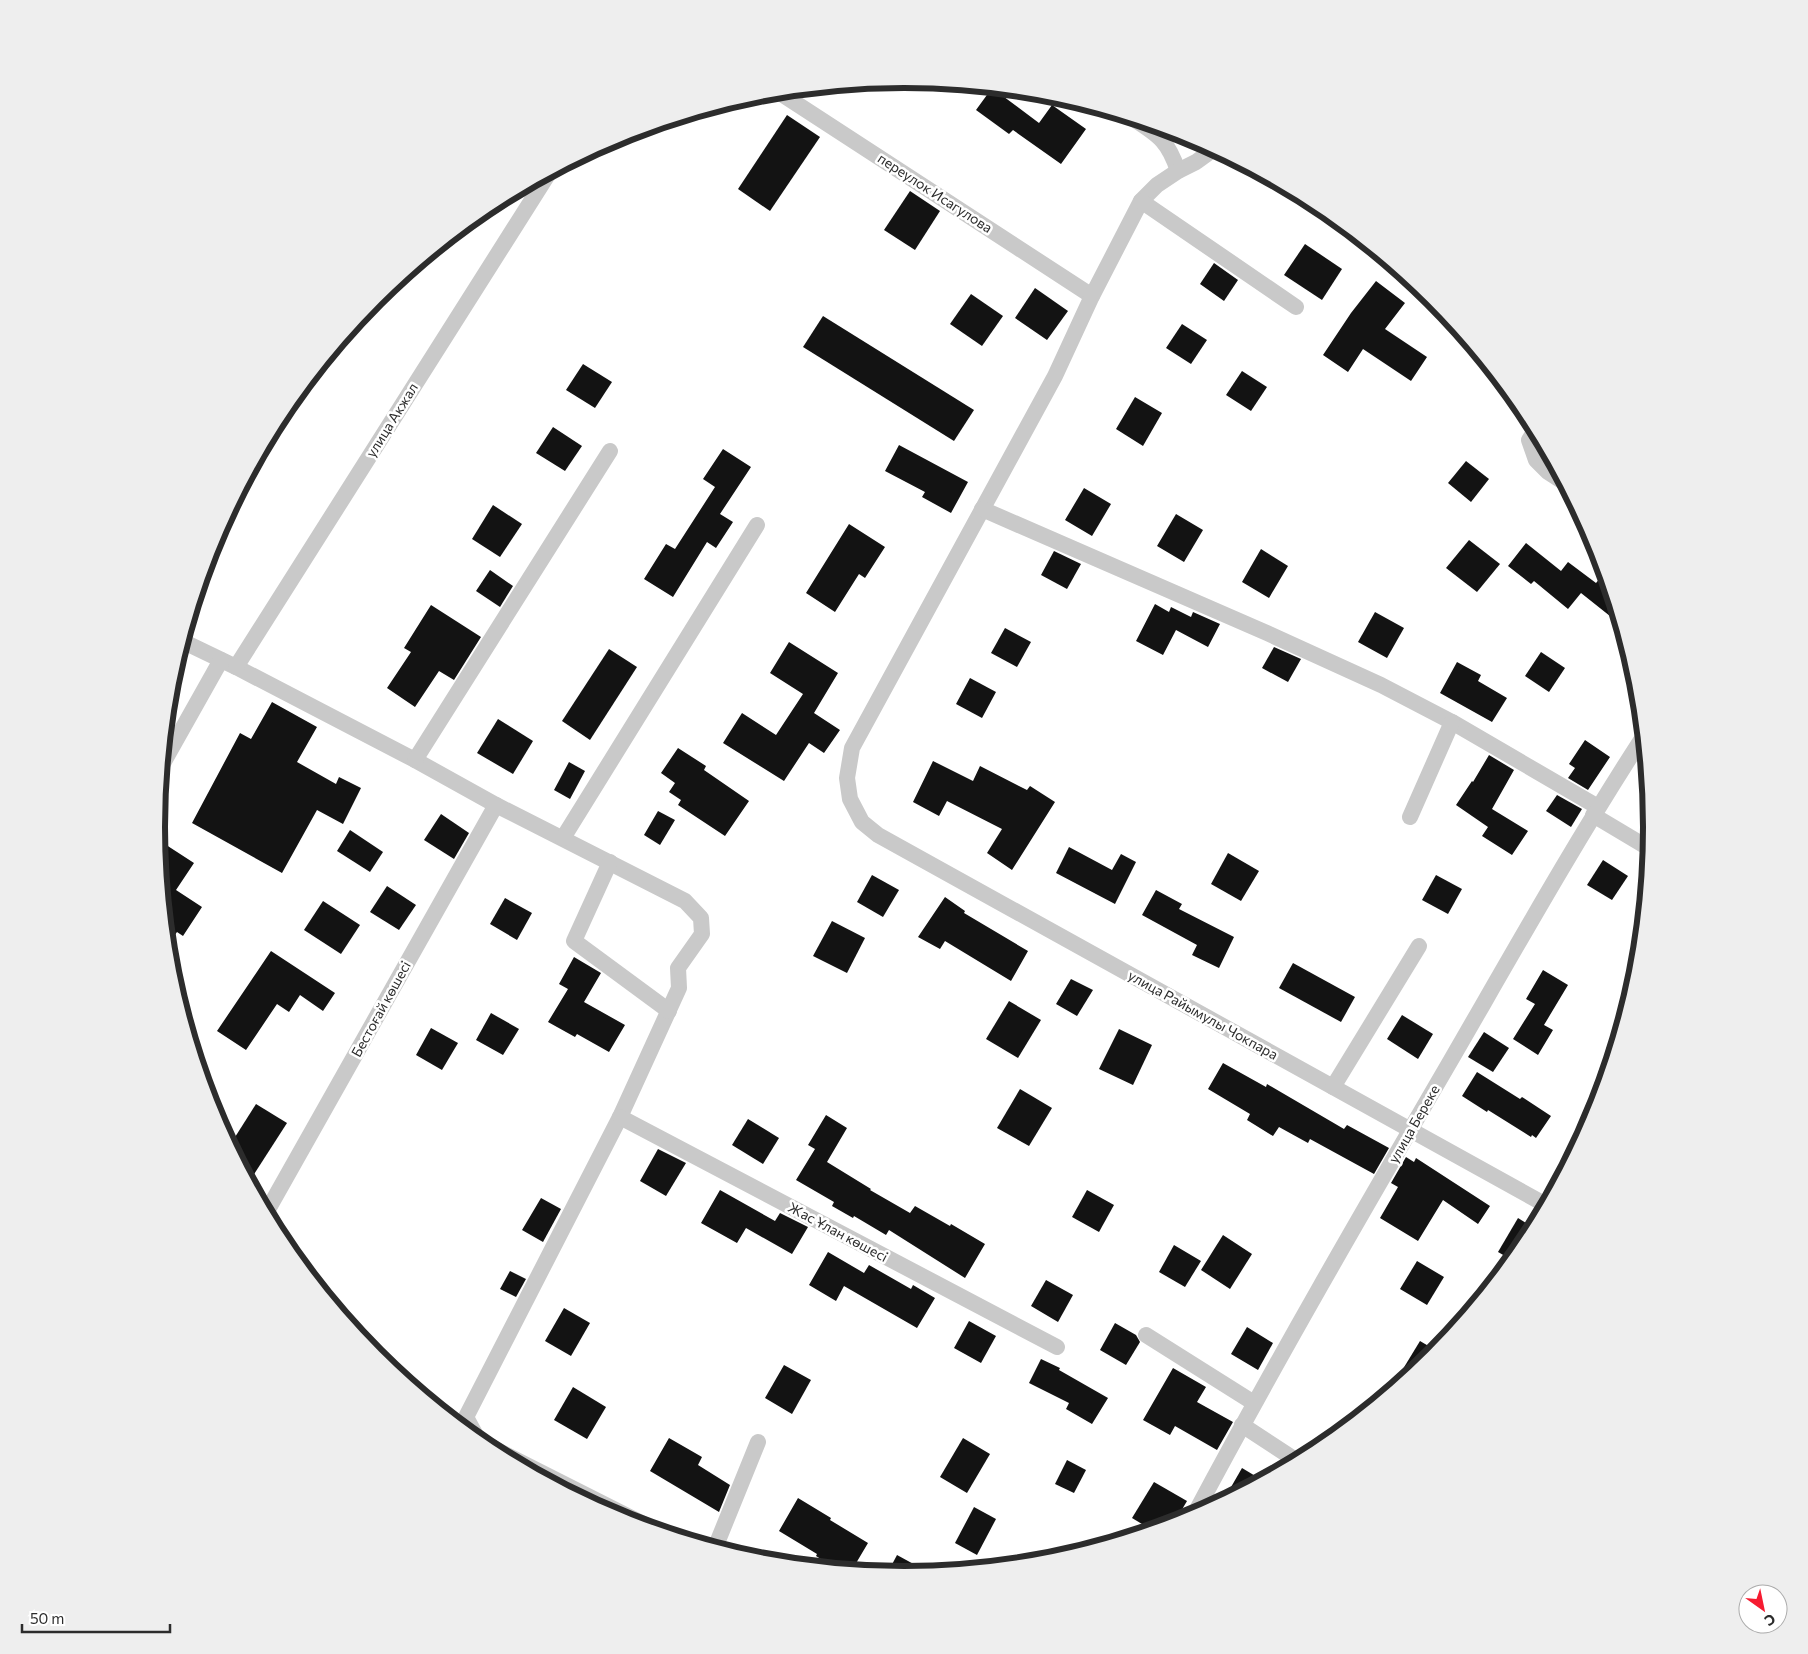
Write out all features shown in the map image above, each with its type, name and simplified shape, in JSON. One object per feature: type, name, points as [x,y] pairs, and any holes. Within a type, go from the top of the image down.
[{"type":"street","name":"переулок Исагулова","points":[[787,97],[1092,296]]},
{"type":"street","points":[[1151,130],[1161,137],[1173,153],[1178,171]]},
{"type":"street","points":[[1208,153],[1157,185],[1141,201],[1092,296],[1054,376],[982,509],[1268,633],[1381,685],[1452,722],[1595,811],[1643,844]]},
{"type":"street","name":"улица Акжал","points":[[168,755],[541,183]]},
{"type":"street","points":[[1141,201],[1296,307]]},
{"type":"street","points":[[1531,436],[1529,440],[1536,460],[1554,476]]},
{"type":"street","points":[[415,760],[610,451]]},
{"type":"street","name":"улица Райымулы Чокпара","points":[[982,509],[852,748],[847,778],[850,799],[862,822],[878,835],[1541,1202]]},
{"type":"street","points":[[563,838],[757,525]]},
{"type":"street","points":[[188,644],[229,663],[415,760],[496,805],[685,901],[701,918],[702,934],[678,968],[679,988],[670,1011],[620,1117],[466,1418],[471,1426]]},
{"type":"street","points":[[1410,817],[1452,722]]},
{"type":"street","name":"улица Береке","points":[[1200,1504],[1254,1403],[1410,1130],[1595,811],[1638,744]]},
{"type":"street","name":"Бестоғай көшесі","points":[[270,1206],[496,805]]},
{"type":"street","points":[[610,862],[574,941],[670,1011]]},
{"type":"street","points":[[1333,1087],[1419,946]]},
{"type":"street","name":"Жас Ұлан көшесі","points":[[620,1117],[1057,1346]]},
{"type":"street","points":[[1146,1336],[1254,1403]]},
{"type":"street","points":[[1242,1425],[1291,1457]]},
{"type":"street","points":[[717,1542],[758,1442]]},
{"type":"building","points":[[989,93],[1000,94],[1039,123],[1052,105],[1086,129],[1061,164],[1013,130],[1009,134],[976,110]]},
{"type":"building","points":[[787,115],[820,137],[770,211],[738,189]]},
{"type":"building","points":[[910,191],[940,211],[915,250],[884,230]]},
{"type":"building","points":[[1305,244],[1342,269],[1322,300],[1284,275]]},
{"type":"building","points":[[1214,263],[1238,280],[1224,301],[1200,284]]},
{"type":"building","points":[[1376,281],[1405,303],[1385,329],[1427,357],[1411,381],[1363,349],[1348,372],[1323,355],[1351,313]]},
{"type":"building","points":[[1035,288],[1068,311],[1047,340],[1015,318]]},
{"type":"building","points":[[971,294],[1003,316],[982,346],[950,324]]},
{"type":"building","points":[[823,316],[974,410],[954,441],[803,347]]},
{"type":"building","points":[[1182,324],[1207,340],[1191,364],[1166,348]]},
{"type":"building","points":[[583,364],[612,382],[595,408],[566,390]]},
{"type":"building","points":[[1242,371],[1267,387],[1251,411],[1226,395]]},
{"type":"building","points":[[1135,397],[1162,413],[1143,446],[1116,429]]},
{"type":"building","points":[[553,427],[582,446],[565,471],[536,453]]},
{"type":"building","points":[[899,445],[968,482],[951,513],[922,497],[925,492],[885,471]]},
{"type":"building","points":[[723,449],[751,467],[720,514],[733,522],[716,548],[707,542],[673,597],[644,579],[666,544],[675,549],[715,487],[703,479]]},
{"type":"building","points":[[1466,461],[1489,479],[1471,502],[1448,483]]},
{"type":"building","points":[[1084,488],[1111,504],[1092,536],[1065,520]]},
{"type":"building","points":[[493,505],[522,524],[500,557],[472,539]]},
{"type":"building","points":[[1176,514],[1203,530],[1184,562],[1157,546]]},
{"type":"building","points":[[849,524],[885,547],[865,578],[859,574],[835,612],[806,593]]},
{"type":"building","points":[[1469,540],[1500,564],[1477,592],[1446,568]]},
{"type":"building","points":[[1526,543],[1561,571],[1568,562],[1596,583],[1600,578],[1613,618],[1581,593],[1568,609],[1534,581],[1531,584],[1508,566]]},
{"type":"building","points":[[1261,549],[1288,566],[1269,598],[1242,582]]},
{"type":"building","points":[[1054,551],[1081,564],[1067,589],[1041,575]]},
{"type":"building","points":[[490,570],[513,586],[500,607],[476,591]]},
{"type":"building","points":[[1155,604],[1169,612],[1171,607],[1191,617],[1193,612],[1220,624],[1208,647],[1176,630],[1163,655],[1136,641]]},
{"type":"building","points":[[431,605],[481,637],[454,680],[439,671],[415,707],[387,688],[411,652],[404,648]]},
{"type":"building","points":[[1375,612],[1404,628],[1387,658],[1358,642]]},
{"type":"building","points":[[1005,628],[1031,642],[1017,667],[991,653]]},
{"type":"building","points":[[789,642],[838,673],[814,713],[840,730],[824,753],[809,743],[784,781],[723,743],[742,713],[776,735],[803,694],[770,673]]},
{"type":"building","points":[[1274,647],[1301,659],[1288,682],[1262,668]]},
{"type":"building","points":[[609,649],[637,667],[590,740],[562,721]]},
{"type":"building","points":[[1541,652],[1565,668],[1549,692],[1525,676]]},
{"type":"building","points":[[1457,662],[1481,675],[1478,681],[1507,698],[1492,722],[1440,693]]},
{"type":"building","points":[[970,678],[996,692],[982,718],[956,704]]},
{"type":"building","points":[[272,702],[317,727],[297,762],[336,784],[339,777],[361,788],[343,824],[317,810],[282,873],[192,823],[240,733],[251,739]]},
{"type":"building","points":[[498,719],[533,741],[513,774],[477,753]]},
{"type":"building","points":[[1585,740],[1610,757],[1588,790],[1568,778],[1575,768],[1569,764]]},
{"type":"building","points":[[678,748],[706,766],[704,770],[749,801],[725,836],[678,805],[681,800],[669,792],[675,783],[661,773]]},
{"type":"building","points":[[1489,755],[1514,770],[1492,809],[1528,831],[1512,855],[1482,836],[1488,827],[1456,805],[1473,782]]},
{"type":"building","points":[[933,761],[973,781],[980,766],[1027,790],[1030,786],[1055,802],[1012,870],[987,853],[1002,829],[947,801],[939,816],[913,802]]},
{"type":"building","points":[[569,762],[585,771],[570,799],[554,790]]},
{"type":"building","points":[[1557,795],[1582,809],[1571,827],[1546,811]]},
{"type":"building","points":[[658,811],[675,820],[660,845],[644,835]]},
{"type":"building","points":[[441,814],[469,833],[454,859],[424,840]]},
{"type":"building","points":[[350,830],[383,852],[370,872],[337,851]]},
{"type":"building","points":[[165,844],[194,863],[176,890],[202,907],[183,936],[177,932],[173,937],[166,875]]},
{"type":"building","points":[[1069,847],[1112,870],[1121,854],[1136,862],[1115,904],[1056,873]]},
{"type":"building","points":[[1228,853],[1259,871],[1241,901],[1211,884]]},
{"type":"building","points":[[1603,860],[1628,876],[1612,900],[1587,885]]},
{"type":"building","points":[[872,875],[899,890],[883,917],[857,902]]},
{"type":"building","points":[[1436,875],[1462,889],[1448,914],[1422,900]]},
{"type":"building","points":[[387,886],[416,905],[399,930],[370,912]]},
{"type":"building","points":[[1156,890],[1182,904],[1179,909],[1234,937],[1219,968],[1192,955],[1197,945],[1142,915]]},
{"type":"building","points":[[945,897],[965,911],[964,913],[1028,951],[1011,981],[945,941],[940,949],[918,937]]},
{"type":"building","points":[[505,898],[532,913],[517,940],[490,924]]},
{"type":"building","points":[[323,901],[360,925],[341,954],[304,930]]},
{"type":"building","points":[[832,921],[865,938],[847,973],[813,956]]},
{"type":"building","points":[[271,951],[335,993],[323,1011],[300,995],[289,1012],[277,1004],[246,1050],[217,1031]]},
{"type":"building","points":[[574,957],[601,973],[584,1002],[625,1025],[609,1052],[577,1034],[575,1037],[548,1022],[568,989],[559,984]]},
{"type":"building","points":[[1293,963],[1355,997],[1341,1022],[1279,988]]},
{"type":"building","points":[[1543,970],[1568,985],[1544,1025],[1553,1030],[1538,1055],[1513,1039],[1535,1004],[1526,999]]},
{"type":"building","points":[[1071,979],[1093,990],[1077,1016],[1056,1004]]},
{"type":"building","points":[[1009,1001],[1041,1020],[1018,1058],[986,1039]]},
{"type":"building","points":[[491,1013],[519,1029],[503,1055],[476,1040]]},
{"type":"building","points":[[1402,1015],[1433,1034],[1418,1059],[1387,1039]]},
{"type":"building","points":[[431,1028],[458,1043],[442,1070],[416,1055]]},
{"type":"building","points":[[1119,1029],[1152,1045],[1133,1085],[1099,1069]]},
{"type":"building","points":[[1484,1032],[1509,1048],[1493,1072],[1468,1057]]},
{"type":"building","points":[[1223,1063],[1266,1087],[1267,1084],[1344,1129],[1347,1125],[1389,1148],[1374,1174],[1310,1139],[1308,1143],[1279,1127],[1273,1136],[1247,1120],[1250,1114],[1208,1089]]},
{"type":"building","points":[[1477,1072],[1520,1099],[1522,1097],[1551,1116],[1536,1138],[1532,1135],[1531,1137],[1462,1096]]},
{"type":"building","points":[[1020,1089],[1052,1108],[1029,1146],[997,1128]]},
{"type":"building","points":[[256,1104],[287,1123],[253,1176],[234,1139]]},
{"type":"building","points":[[826,1115],[847,1128],[827,1162],[910,1213],[915,1206],[985,1244],[965,1278],[889,1230],[886,1235],[854,1216],[853,1218],[832,1206],[834,1202],[796,1180],[815,1149],[808,1145]]},
{"type":"building","points":[[748,1119],[779,1138],[763,1164],[732,1145]]},
{"type":"building","points":[[658,1149],[686,1163],[666,1196],[640,1181]]},
{"type":"building","points":[[1406,1157],[1414,1162],[1416,1158],[1490,1206],[1478,1224],[1443,1200],[1418,1241],[1380,1218],[1398,1187],[1391,1183]]},
{"type":"building","points":[[720,1190],[775,1221],[780,1213],[808,1227],[792,1254],[746,1228],[737,1243],[701,1223]]},
{"type":"building","points":[[1087,1190],[1114,1205],[1099,1232],[1072,1217]]},
{"type":"building","points":[[541,1198],[561,1209],[543,1242],[522,1230]]},
{"type":"building","points":[[1518,1218],[1528,1224],[1506,1256],[1498,1252]]},
{"type":"building","points":[[1223,1235],[1252,1254],[1230,1289],[1201,1270]]},
{"type":"building","points":[[1174,1245],[1201,1261],[1185,1287],[1159,1272]]},
{"type":"building","points":[[828,1252],[864,1273],[869,1265],[911,1289],[913,1285],[935,1298],[917,1328],[844,1286],[836,1301],[809,1285]]},
{"type":"building","points":[[1417,1261],[1444,1277],[1427,1305],[1400,1289]]},
{"type":"building","points":[[510,1271],[526,1279],[516,1297],[500,1289]]},
{"type":"building","points":[[1046,1280],[1073,1295],[1058,1322],[1031,1306]]},
{"type":"building","points":[[564,1308],[590,1323],[571,1356],[545,1341]]},
{"type":"building","points":[[969,1321],[996,1336],[981,1363],[954,1348]]},
{"type":"building","points":[[1115,1323],[1136,1335],[1140,1342],[1126,1365],[1100,1350]]},
{"type":"building","points":[[1247,1327],[1273,1343],[1258,1370],[1231,1354]]},
{"type":"building","points":[[1420,1341],[1430,1347],[1427,1350],[1398,1378]]},
{"type":"building","points":[[1041,1359],[1060,1368],[1059,1370],[1108,1398],[1092,1424],[1066,1409],[1069,1403],[1029,1383]]},
{"type":"building","points":[[784,1365],[811,1380],[792,1414],[765,1398]]},
{"type":"building","points":[[1173,1368],[1206,1387],[1197,1402],[1233,1422],[1217,1450],[1175,1426],[1170,1435],[1143,1420]]},
{"type":"building","points":[[573,1387],[606,1407],[587,1439],[554,1420]]},
{"type":"building","points":[[669,1438],[702,1457],[698,1465],[730,1485],[719,1512],[650,1471]]},
{"type":"building","points":[[963,1438],[990,1454],[967,1493],[940,1477]]},
{"type":"building","points":[[1067,1460],[1086,1470],[1074,1493],[1055,1484]]},
{"type":"building","points":[[1242,1468],[1256,1477],[1231,1490],[1229,1491]]},
{"type":"building","points":[[1154,1482],[1187,1501],[1180,1513],[1145,1526],[1132,1518]]},
{"type":"building","points":[[798,1498],[868,1543],[855,1565],[826,1562],[816,1556],[817,1554],[779,1531]]},
{"type":"building","points":[[974,1507],[996,1519],[977,1555],[955,1543]]},
{"type":"building","points":[[897,1555],[917,1566],[904,1566],[891,1566]]}]
